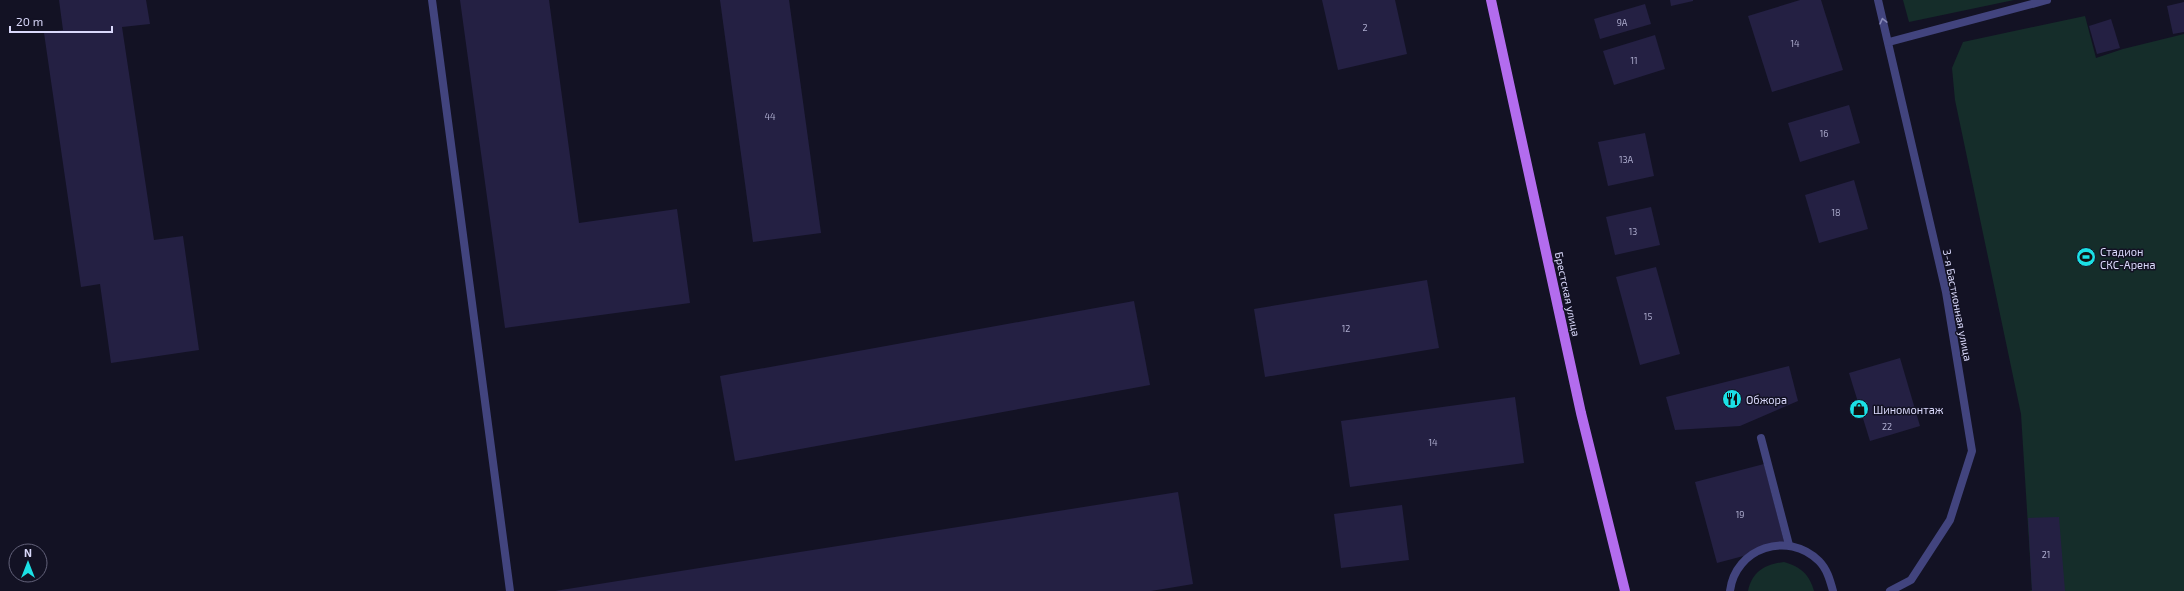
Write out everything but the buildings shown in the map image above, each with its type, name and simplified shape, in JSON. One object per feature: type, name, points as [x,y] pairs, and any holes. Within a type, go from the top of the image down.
[{"type":"main road","name":"Брестская улица","points":[[1491,0],[1581,413],[1625,591]]},
{"type":"street","points":[[432,0],[510,591]]},
{"type":"street","name":"3-я Бастионная улица","points":[[1878,0],[1946,292],[1972,451],[1950,520],[1911,580],[1890,591]]},
{"type":"street","points":[[1889,42],[2047,0]]},
{"type":"street","points":[[1761,438],[1789,545]]},
{"type":"street","points":[[1730,591],[1732,582],[1740,565],[1754,552],[1770,546],[1789,545],[1805,551],[1819,561],[1829,575],[1833,591]]},
{"type":"green space","points":[[1903,0],[2014,0],[1909,22]]},
{"type":"green space","name":"Стадион СКС-Арена","points":[[2085,16],[2096,58],[2123,49],[2184,34],[2184,591],[2029,591],[2032,590],[2021,414],[1955,100],[1952,68],[1963,42]]},
{"type":"green space","points":[[1784,562],[1795,566],[1804,572],[1810,580],[1814,591],[1748,591],[1756,574],[1766,567]]},
{"type":"place","name":"Стадион СКС-Арена","points":[[2086,257]]},
{"type":"place","name":"Обжора","points":[[1732,399]]},
{"type":"place","name":"Шиномонтаж","points":[[1859,409]]}]
